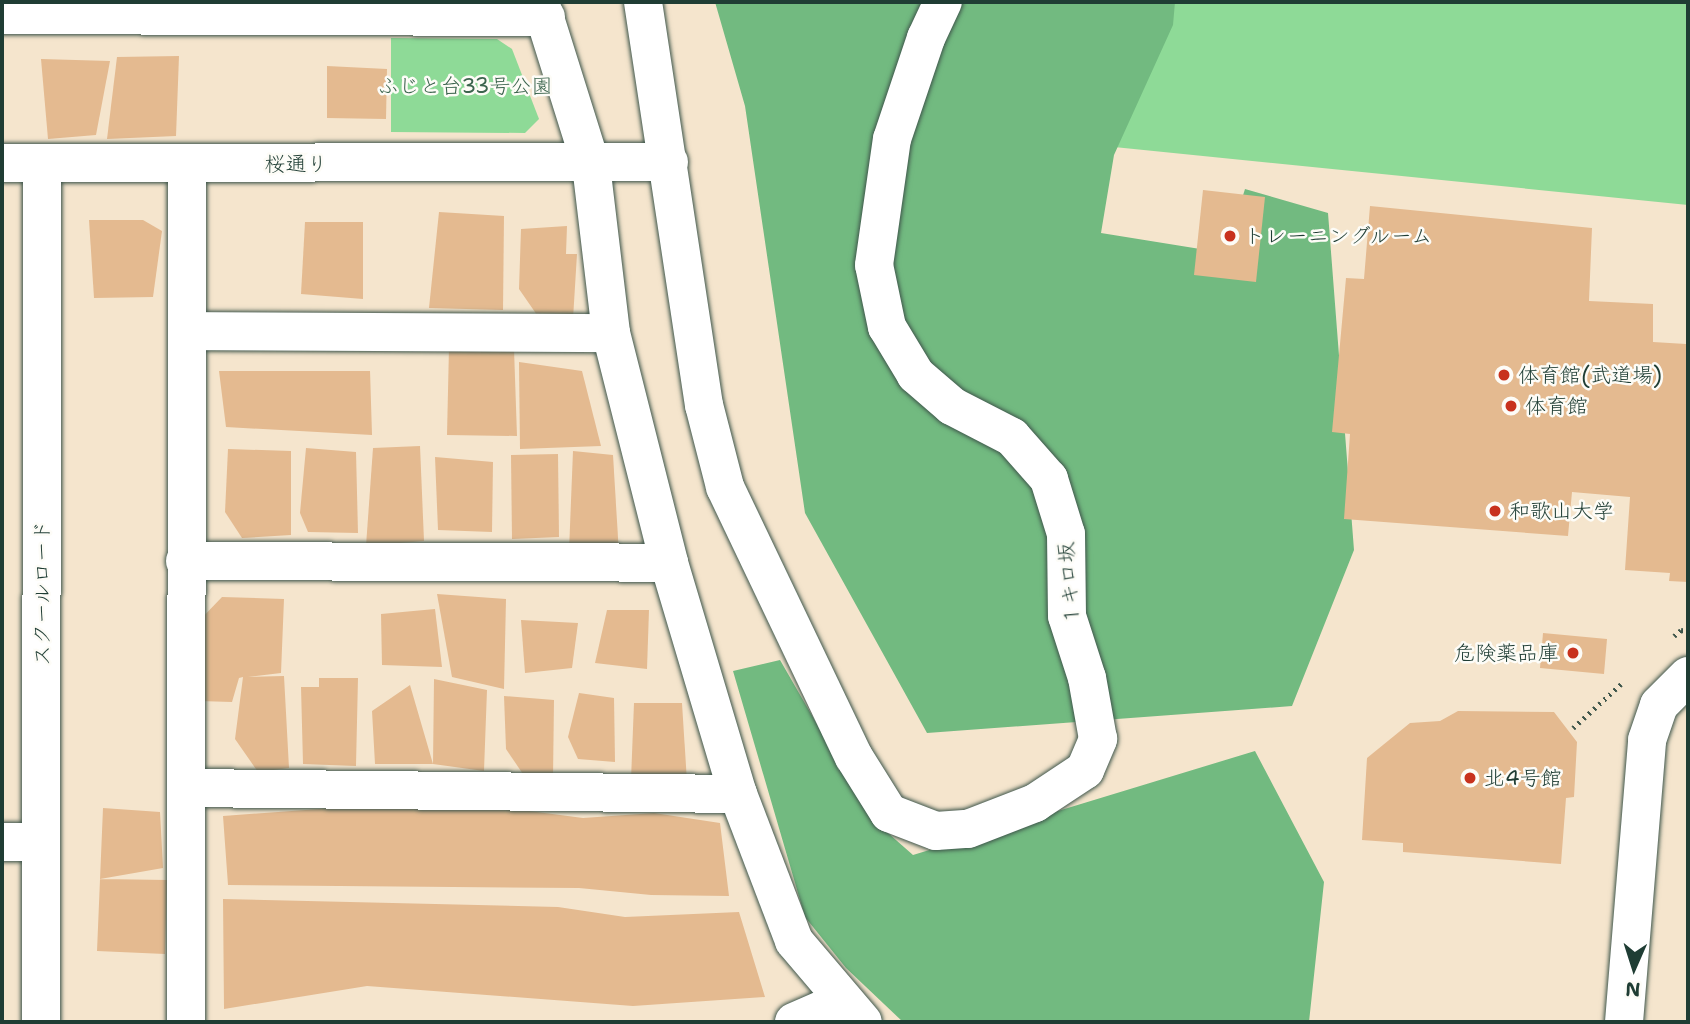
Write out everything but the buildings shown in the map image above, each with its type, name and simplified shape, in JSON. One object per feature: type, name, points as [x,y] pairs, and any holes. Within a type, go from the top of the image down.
[{"type":"street","name":"１キロ坂","points":[[643,2],[705,405],[725,487],[854,757],[889,814],[936,831],[968,829],[1035,803],[1085,770],[1098,739],[1087,678],[1067,616],[1066,534],[1049,479],[1012,437],[951,406],[916,375],[887,327],[874,265],[892,139],[926,38],[943,2]]},
{"type":"street","points":[[2,15],[543,9],[591,165],[611,333],[668,563],[738,794],[794,941],[852,1012],[794,1022]]},
{"type":"street","name":"桜通り","points":[[2,163],[591,165],[669,162]]},
{"type":"street","points":[[186,1022],[187,163]]},
{"type":"street","name":"スクールロード","points":[[41,1022],[42,164]]},
{"type":"street","points":[[188,331],[611,333]]},
{"type":"street","points":[[185,561],[668,563]]},
{"type":"street","points":[[1624,1022],[1647,740],[1659,705],[1688,676]]},
{"type":"street","points":[[186,788],[738,794]]},
{"type":"street","points":[[2,842],[41,842]]},
{"type":"path","points":[[1681,630],[1688,631]]},
{"type":"green space","points":[[715,2],[1175,2],[1173,25],[1114,155],[1101,233],[1225,253],[1245,189],[1328,213],[1354,550],[1292,706],[927,733],[805,513],[745,106]]},
{"type":"green space","points":[[1099,2],[1688,2],[1688,205],[1045,140]]},
{"type":"green space","name":"ふじと台33号公園","points":[[391,38],[497,39],[512,49],[539,119],[525,133],[391,132]]},
{"type":"green space","points":[[780,660],[871,818],[913,855],[1255,751],[1324,882],[1309,1022],[903,1022],[846,968],[805,917],[733,671]]},
{"type":"place","name":"トレーニングルーム","points":[[1230,236]]},
{"type":"place","name":"体育館(武道場)","points":[[1504,375]]},
{"type":"place","name":"体育館","points":[[1511,406]]},
{"type":"place","name":"和歌山大学","points":[[1495,511]]},
{"type":"place","name":"危険薬品庫","points":[[1573,653]]},
{"type":"place","name":"北4号館","points":[[1470,778]]}]
